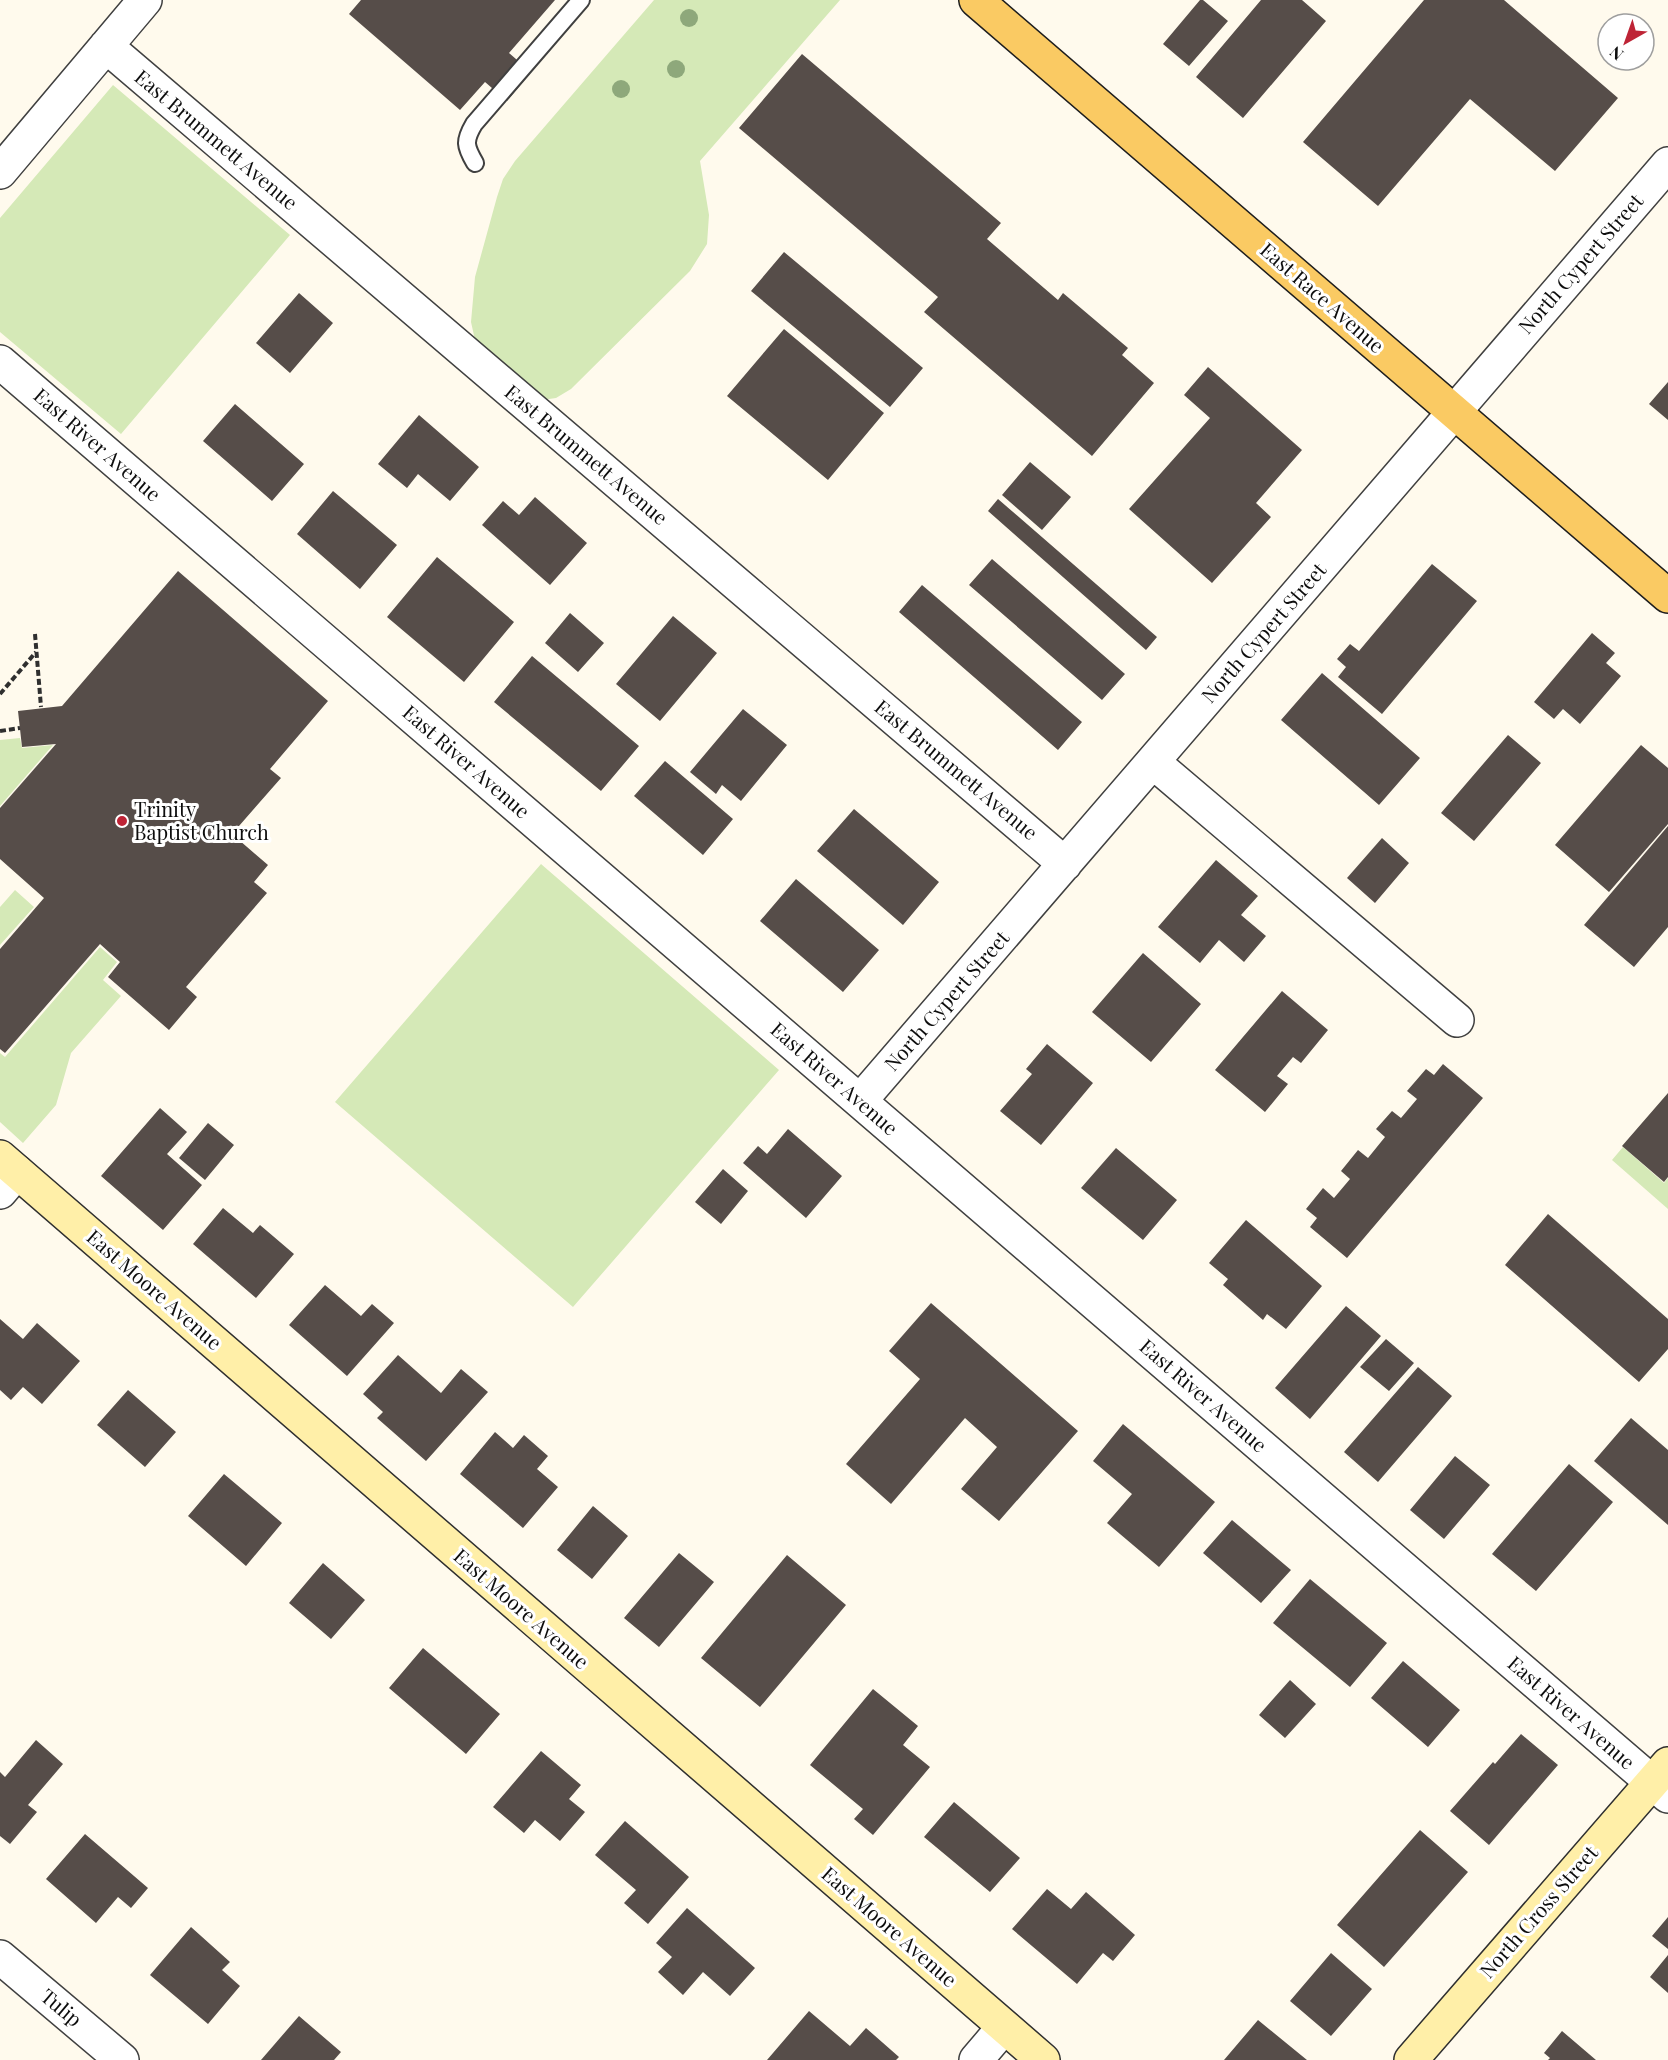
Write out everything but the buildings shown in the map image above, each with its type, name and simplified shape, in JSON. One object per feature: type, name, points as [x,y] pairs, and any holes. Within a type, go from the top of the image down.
[{"type":"main road","name":"East Race Avenue","points":[[976,0],[1668,596]]},
{"type":"street","points":[[0,172],[146,0]]},
{"type":"street","name":"East Brummett Avenue","points":[[106,46],[1065,864]]},
{"type":"street","name":"North Cypert Street","points":[[860,1101],[1668,164]]},
{"type":"street","name":"East River Avenue","points":[[0,362],[860,1101],[1663,1781]]},
{"type":"street","points":[[1153,762],[1457,1020]]},
{"type":"street","name":"East Moore Avenue","points":[[6,1174],[1043,2060]]},
{"type":"street","name":"North Cross Street","points":[[1411,2060],[1663,1781]]},
{"type":"street","name":"Tulip","points":[[0,1957],[105,2055]]},
{"type":"street","points":[[976,2060],[1004,2027]]},
{"type":"lane","points":[[475,163],[467,149],[467,136],[474,124],[581,0]]},
{"type":"path","points":[[35,634],[41,708]]},
{"type":"path","points":[[0,694],[36,652]]},
{"type":"path","points":[[0,731],[20,728]]},
{"type":"green space","points":[[654,0],[840,0],[700,161],[709,215],[707,244],[690,271],[571,389],[556,398],[542,400],[475,340],[471,322],[475,277],[497,197],[503,179],[515,161]]},
{"type":"green space","points":[[113,85],[290,235],[121,434],[0,332],[0,218]]},
{"type":"green space","points":[[20,738],[22,748],[53,745],[0,806],[0,740]]},
{"type":"green space","points":[[541,864],[779,1070],[573,1307],[335,1102]]},
{"type":"green space","points":[[15,890],[34,907],[0,945],[0,907]]},
{"type":"green space","points":[[100,947],[117,962],[103,980],[121,996],[71,1053],[56,1105],[23,1143],[0,1122],[0,1053],[5,1057]]},
{"type":"green space","points":[[1623,1147],[1664,1183],[1668,1178],[1668,1209],[1612,1160]]},
{"type":"place","name":"Trinity Baptist Church","points":[[122,821]]}]
